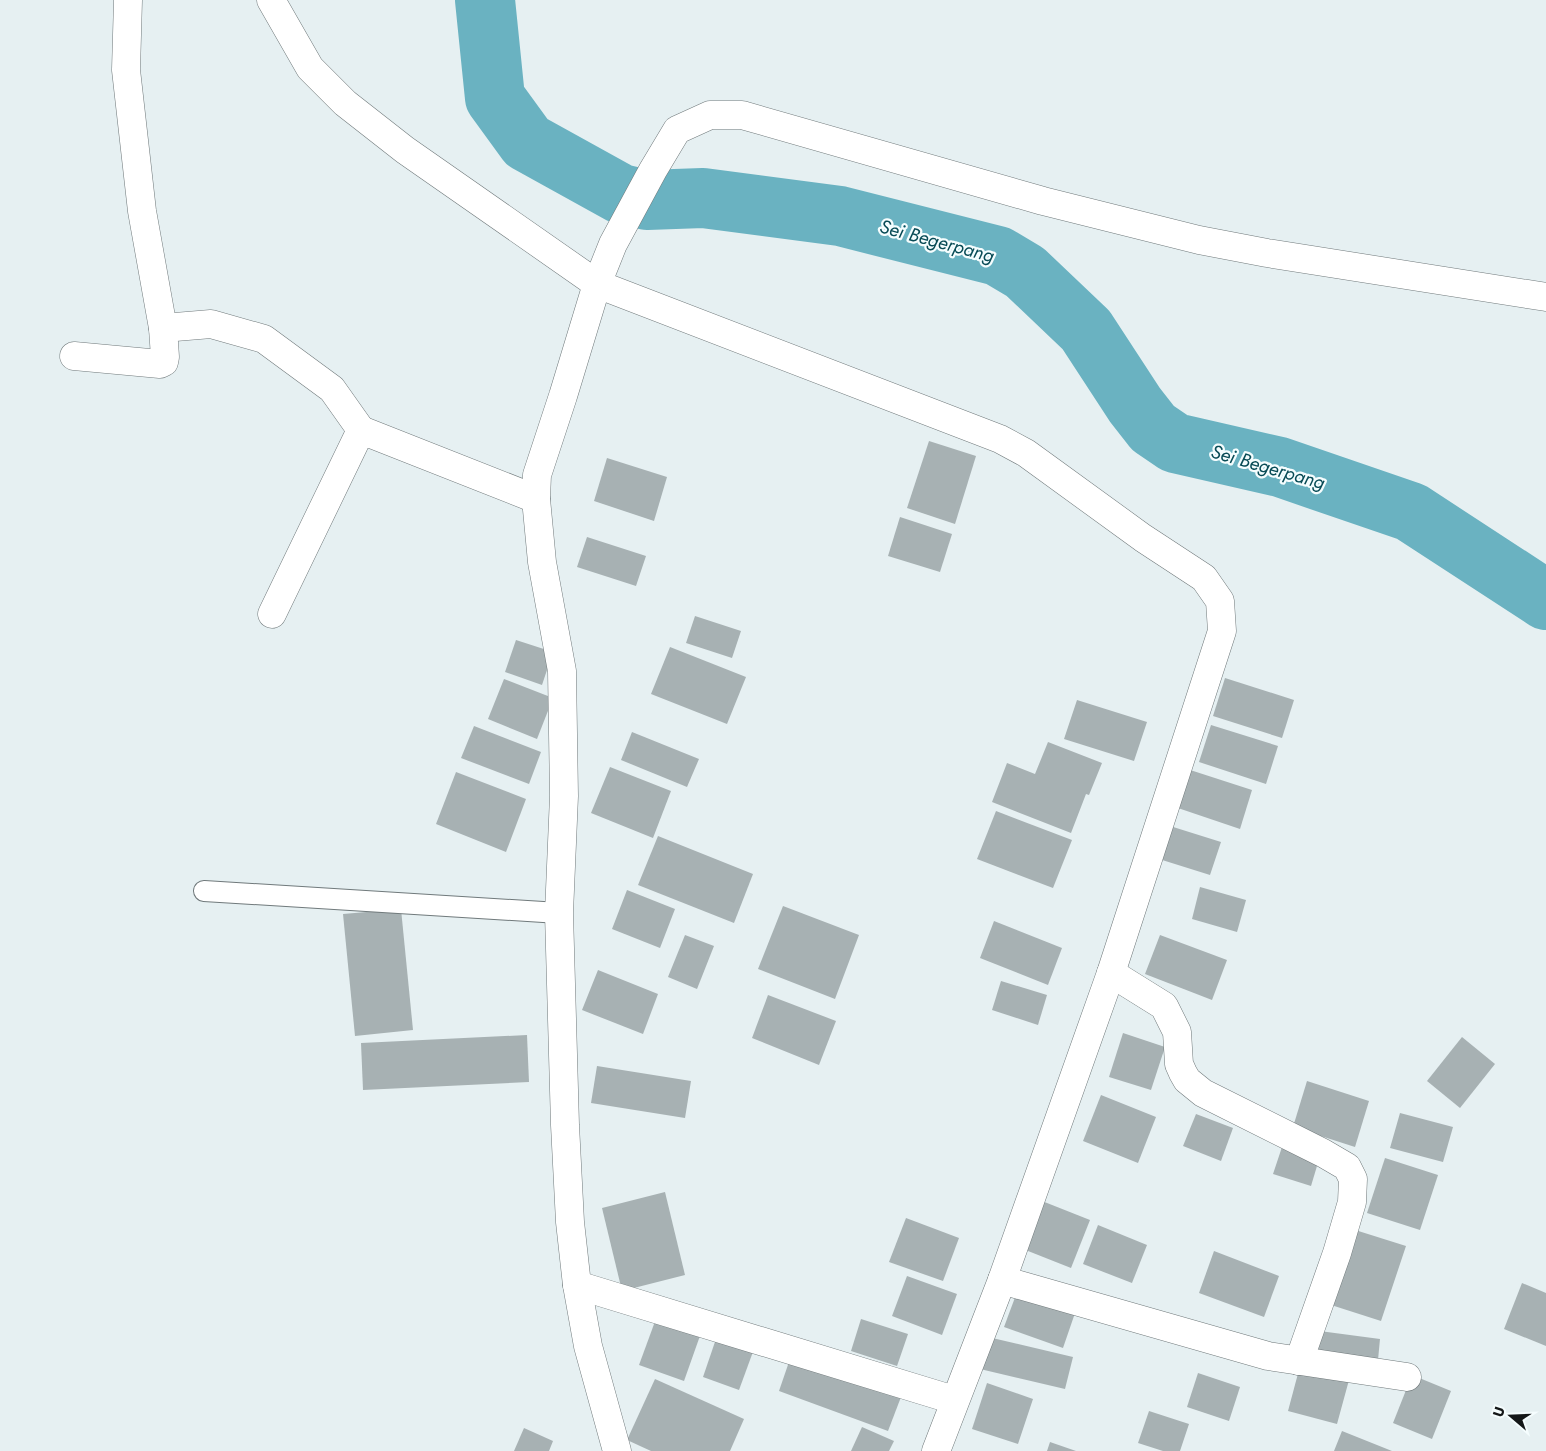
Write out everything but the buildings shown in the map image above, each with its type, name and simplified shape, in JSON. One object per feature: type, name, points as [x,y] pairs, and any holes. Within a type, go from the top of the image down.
[{"type":"street","points":[[74,356],[160,364],[164,362],[165,357],[162,328],[142,211],[126,70],[128,0]]},
{"type":"street","points":[[271,0],[310,68],[345,103],[406,150],[597,284],[1000,439],[1026,453],[1143,538],[1204,578],[1220,601],[1222,631],[1111,973],[1002,1280],[954,1400],[936,1451]]},
{"type":"street","points":[[617,1451],[588,1346],[577,1285],[570,1222],[565,1125],[559,912],[564,796],[562,671],[542,562],[536,499],[537,475],[597,284],[613,244],[677,130],[710,115],[742,115],[1043,201],[1199,240],[1267,253],[1546,297]]},
{"type":"street","points":[[162,328],[211,324],[264,339],[332,388],[361,430],[536,499]]},
{"type":"street","points":[[272,614],[361,430]]},
{"type":"street","points":[[1111,973],[1164,1006],[1177,1032],[1179,1064],[1187,1080],[1203,1093],[1323,1153],[1347,1167],[1351,1174],[1354,1185],[1352,1202],[1337,1253],[1299,1361]]},
{"type":"street","points":[[1002,1280],[1268,1356],[1407,1376]]},
{"type":"street","points":[[577,1285],[954,1400]]},
{"type":"lane","points":[[204,891],[559,912]]},
{"type":"waterway","name":"Sei Begerpang","points":[[485,0],[495,98],[527,142],[621,194],[647,200],[703,198],[840,216],[998,256],[1025,272],[1086,330],[1135,405],[1153,428],[1175,443],[1280,467],[1411,512],[1546,600]]}]
